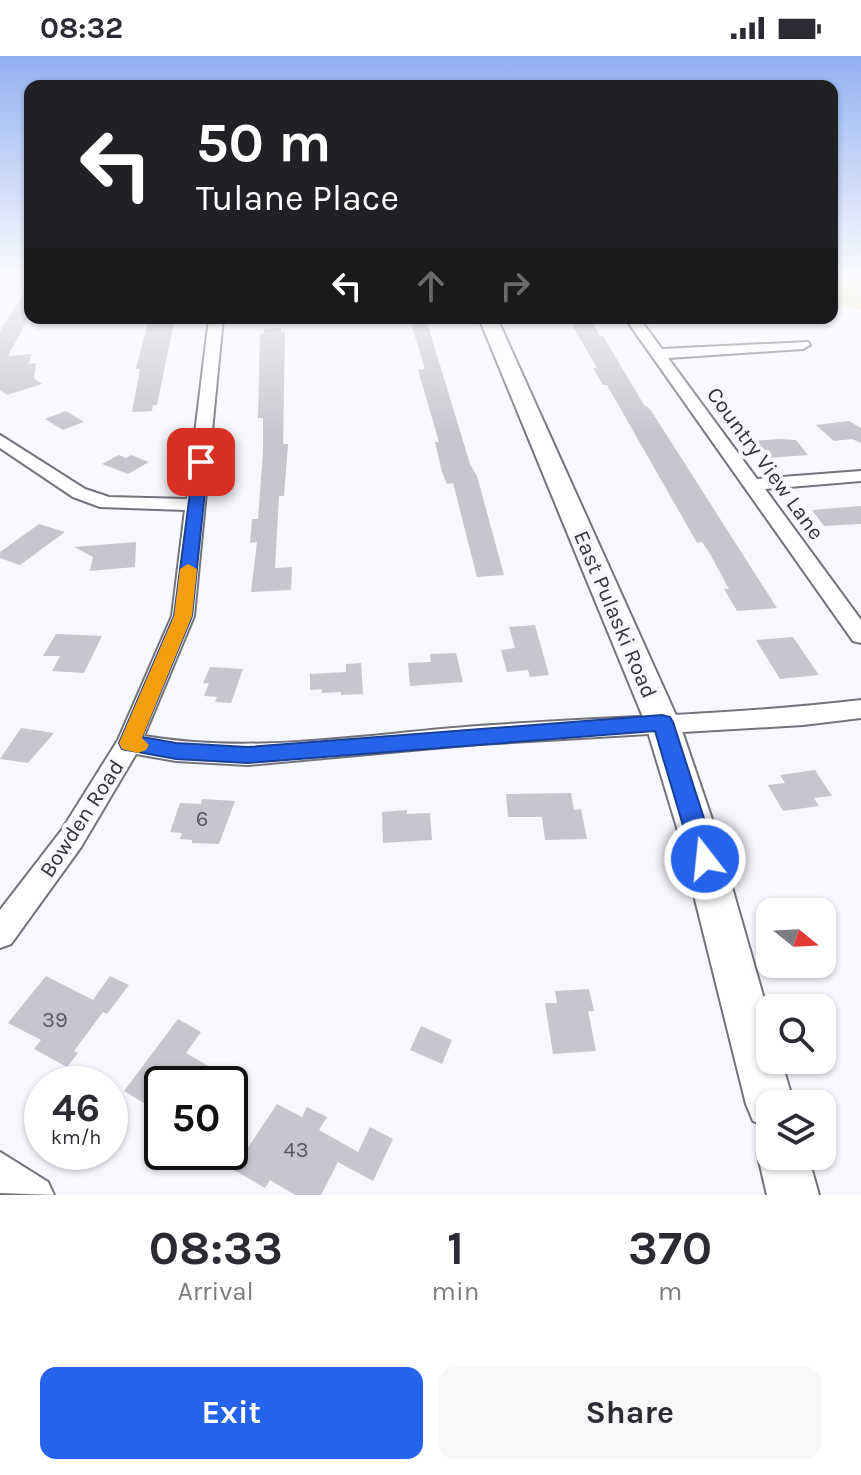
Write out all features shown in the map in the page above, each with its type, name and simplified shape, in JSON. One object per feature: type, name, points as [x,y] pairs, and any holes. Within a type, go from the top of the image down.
[{"type":"main road","name":"East Pulaski Road","points":[[493,329],[662,722],[697,831],[766,1090]]},
{"type":"main road","points":[[787,1170],[793,1195]]},
{"type":"street","name":"Bowden Road","points":[[0,934],[71,839],[129,743],[183,616],[215,329]]},
{"type":"street","name":"Country View Lane","points":[[640,329],[861,636]]},
{"type":"street","points":[[657,354],[803,345]]},
{"type":"street","points":[[0,440],[79,493],[107,503],[195,505]]},
{"type":"street","points":[[751,485],[861,476]]},
{"type":"street","points":[[129,743],[176,751],[248,755],[662,722],[803,716],[861,709]]},
{"type":"street","points":[[0,1170],[35,1195]]},
{"type":"building","points":[[22,329],[8,356],[32,354],[28,364],[36,363],[34,378],[42,384],[7,395],[0,390],[0,331]]},
{"type":"building","points":[[146,329],[173,329],[157,405],[153,405],[152,411],[132,412],[140,369],[136,369]]},
{"type":"building","points":[[264,329],[285,332],[283,444],[288,444],[284,496],[279,496],[275,568],[292,567],[291,590],[251,592],[257,542],[250,543],[252,519],[258,519],[263,452],[263,418],[258,418],[260,334],[264,333]]},
{"type":"building","points":[[413,329],[429,329],[470,464],[477,476],[504,575],[477,577],[453,483],[447,484],[442,472],[435,442],[439,442],[418,370],[425,369]]},
{"type":"building","points":[[574,329],[596,329],[603,336],[644,405],[650,409],[777,608],[737,611],[709,552],[702,542],[697,543],[607,385],[603,385],[593,368],[597,368]]},
{"type":"building","points":[[66,411],[84,422],[63,430],[45,419]]},
{"type":"building","points":[[849,421],[861,428],[861,443],[852,439],[834,441],[816,425]]},
{"type":"building","points":[[796,440],[808,455],[767,458],[753,441]]},
{"type":"building","points":[[119,455],[126,458],[131,455],[149,462],[128,474],[102,464]]},
{"type":"building","points":[[861,506],[861,524],[824,526],[812,510]]},
{"type":"building","points":[[39,524],[65,532],[20,565],[0,558],[0,552]]},
{"type":"building","points":[[136,542],[135,567],[90,571],[93,557],[74,547]]},
{"type":"building","points":[[535,625],[549,675],[530,677],[528,670],[507,672],[501,650],[515,648],[509,627]]},
{"type":"building","points":[[56,634],[102,636],[84,673],[52,671],[60,656],[43,656]]},
{"type":"building","points":[[793,637],[819,675],[780,679],[756,640]]},
{"type":"building","points":[[456,653],[463,682],[410,686],[408,663],[431,662],[430,654]]},
{"type":"building","points":[[361,663],[363,694],[341,695],[341,692],[310,690],[310,674],[346,672],[346,664]]},
{"type":"building","points":[[210,667],[243,669],[231,703],[215,702],[217,697],[204,696],[209,683],[203,683]]},
{"type":"building","points":[[21,728],[54,733],[28,763],[0,759]]},
{"type":"building","points":[[815,770],[832,796],[814,798],[819,806],[783,811],[768,785],[785,783],[780,775]]},
{"type":"building","points":[[571,793],[574,810],[581,809],[587,839],[545,840],[542,817],[508,817],[506,794]]},
{"type":"building","points":[[202,799],[235,801],[219,844],[192,843],[192,840],[180,839],[182,833],[170,832],[180,803],[201,804]]},
{"type":"building","points":[[407,810],[407,814],[430,813],[432,840],[383,843],[382,812]]},
{"type":"building","points":[[46,976],[93,1000],[110,976],[129,985],[107,1014],[103,1012],[74,1051],[78,1053],[68,1066],[34,1049],[41,1040],[8,1023]]},
{"type":"building","points":[[589,989],[594,1011],[588,1011],[596,1051],[553,1054],[545,1003],[557,1003],[555,991]]},
{"type":"building","points":[[178,1019],[201,1032],[186,1053],[209,1066],[144,1066],[144,1103],[128,1093],[128,1086]]},
{"type":"building","points":[[421,1026],[452,1040],[442,1064],[410,1050]]},
{"type":"building","points":[[277,1104],[302,1117],[307,1107],[327,1117],[319,1130],[358,1152],[370,1127],[393,1139],[373,1181],[338,1162],[321,1195],[295,1195],[270,1180],[265,1188],[234,1170],[248,1170],[248,1148]]},
{"type":"slow traffic","points":[[138,745],[129,743],[183,616],[188,569]]},
{"type":"route","points":[[201,462],[183,616],[129,743],[176,751],[248,755],[662,722],[705,859]]}]
